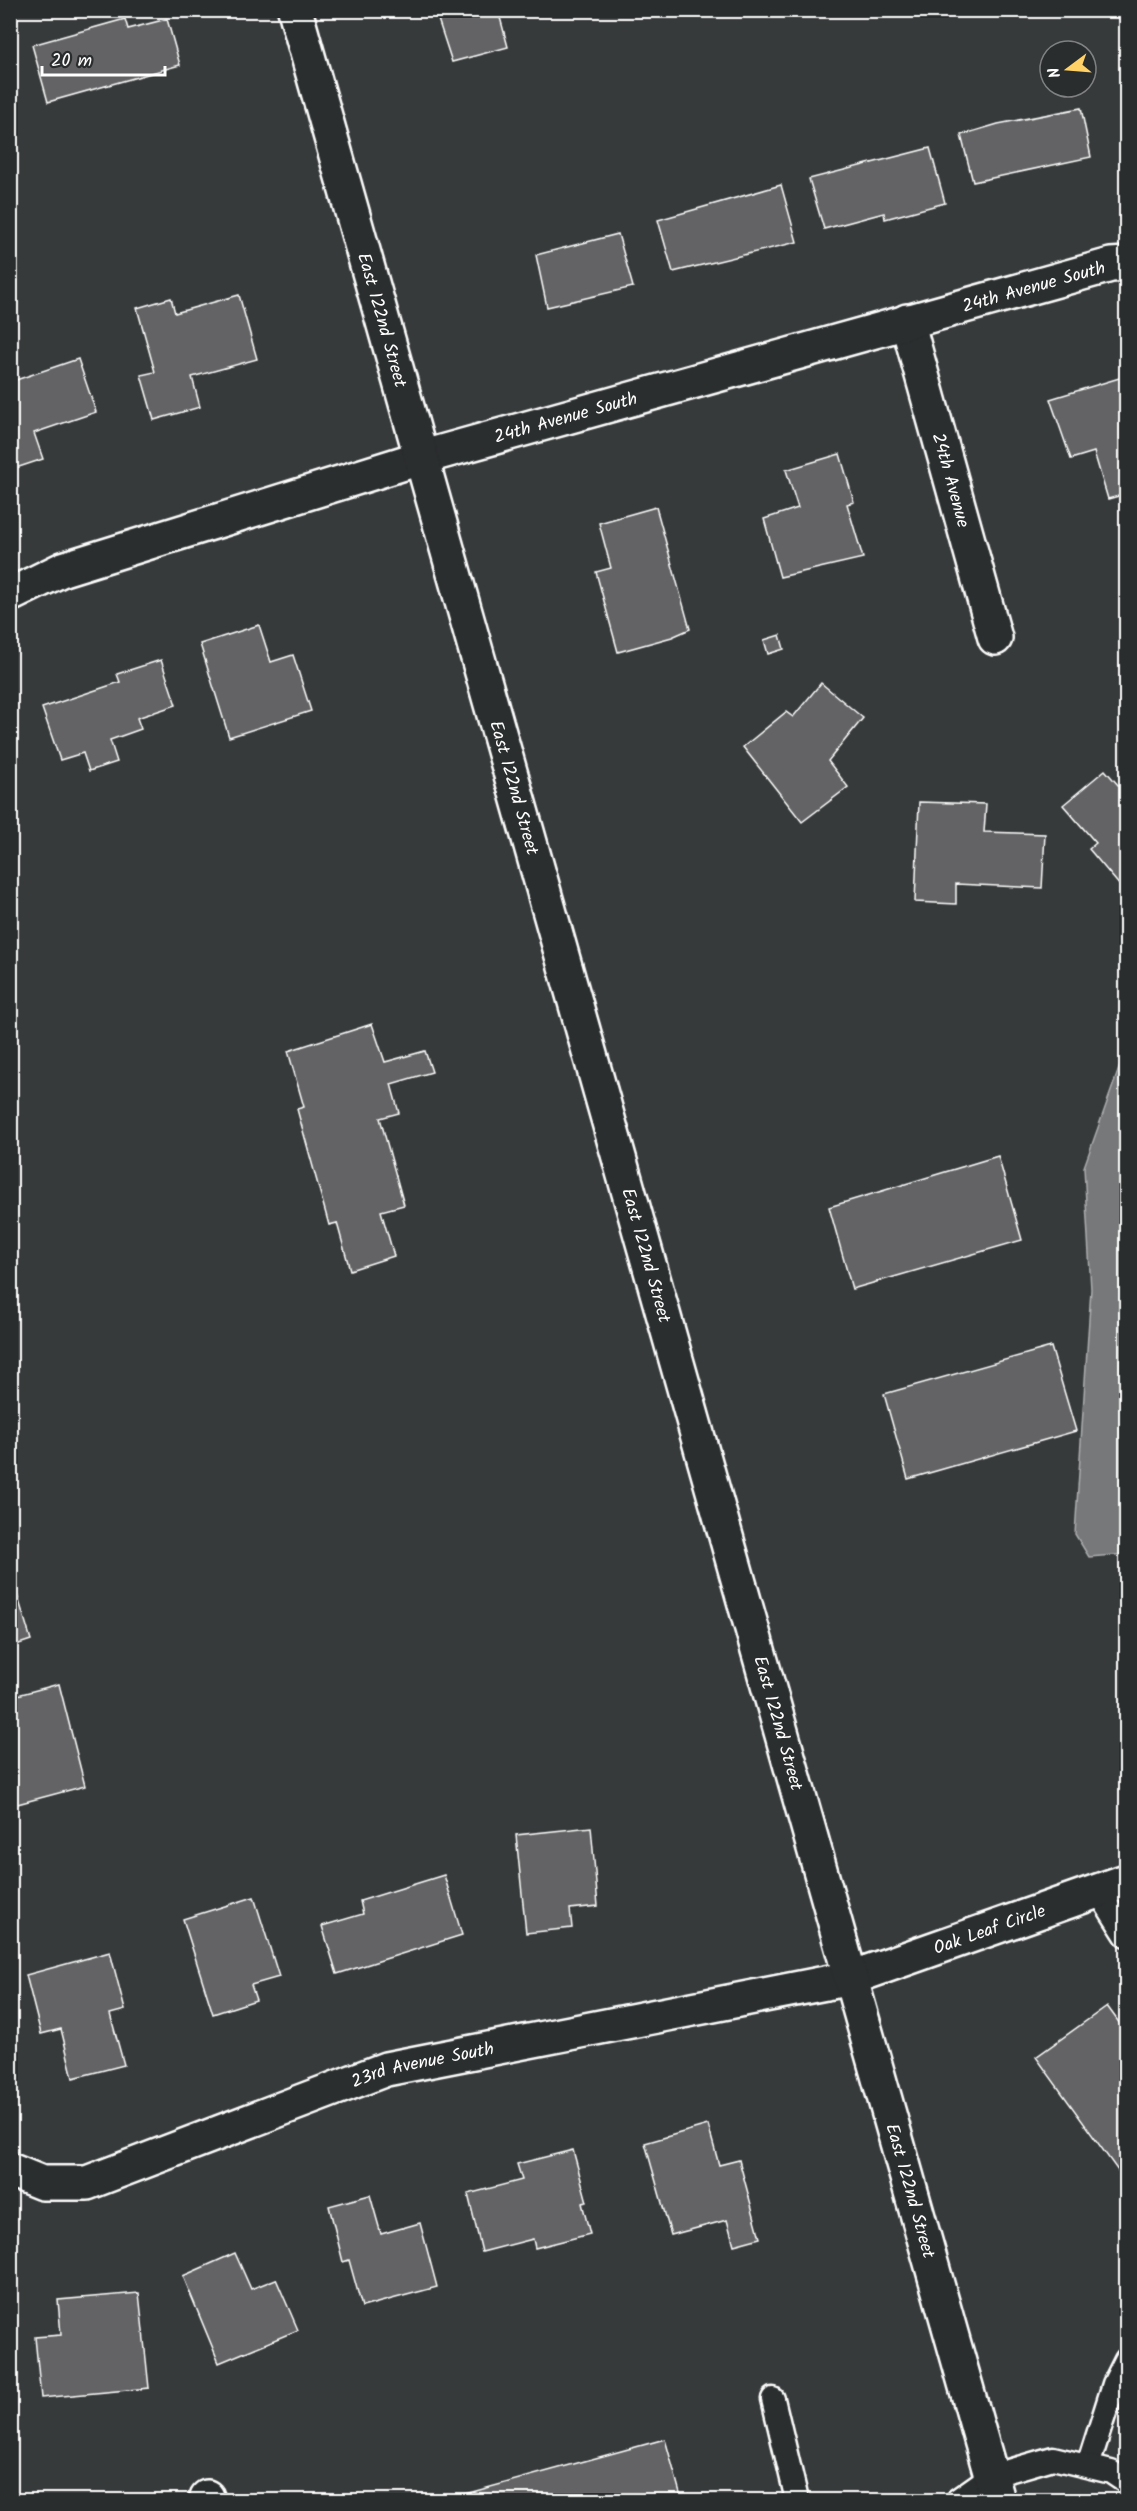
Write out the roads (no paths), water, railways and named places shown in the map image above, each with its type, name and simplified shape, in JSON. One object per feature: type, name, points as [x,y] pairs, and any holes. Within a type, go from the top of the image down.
[{"type":"street","name":"East 122nd Street","points":[[295,10],[995,2488]]},
{"type":"street","name":"24th Avenue South","points":[[10,596],[63,569],[420,458],[907,321],[1111,265],[1126,264]]},
{"type":"street","name":"24th Avenue","points":[[907,321],[995,638]]},
{"type":"street","name":"Oak Leaf Circle","points":[[851,1978],[1112,1886]]},
{"type":"street","name":"23rd Avenue South","points":[[10,2170],[42,2183],[87,2182],[386,2069],[851,1978]]},
{"type":"lane","points":[[1112,1886],[1126,1935]]},
{"type":"lane","points":[[1088,2466],[1114,2384],[1126,2360]]},
{"type":"lane","points":[[773,2398],[797,2500]]},
{"type":"lane","points":[[957,2500],[995,2488],[1053,2458],[1111,2472],[1126,2482]]}]
